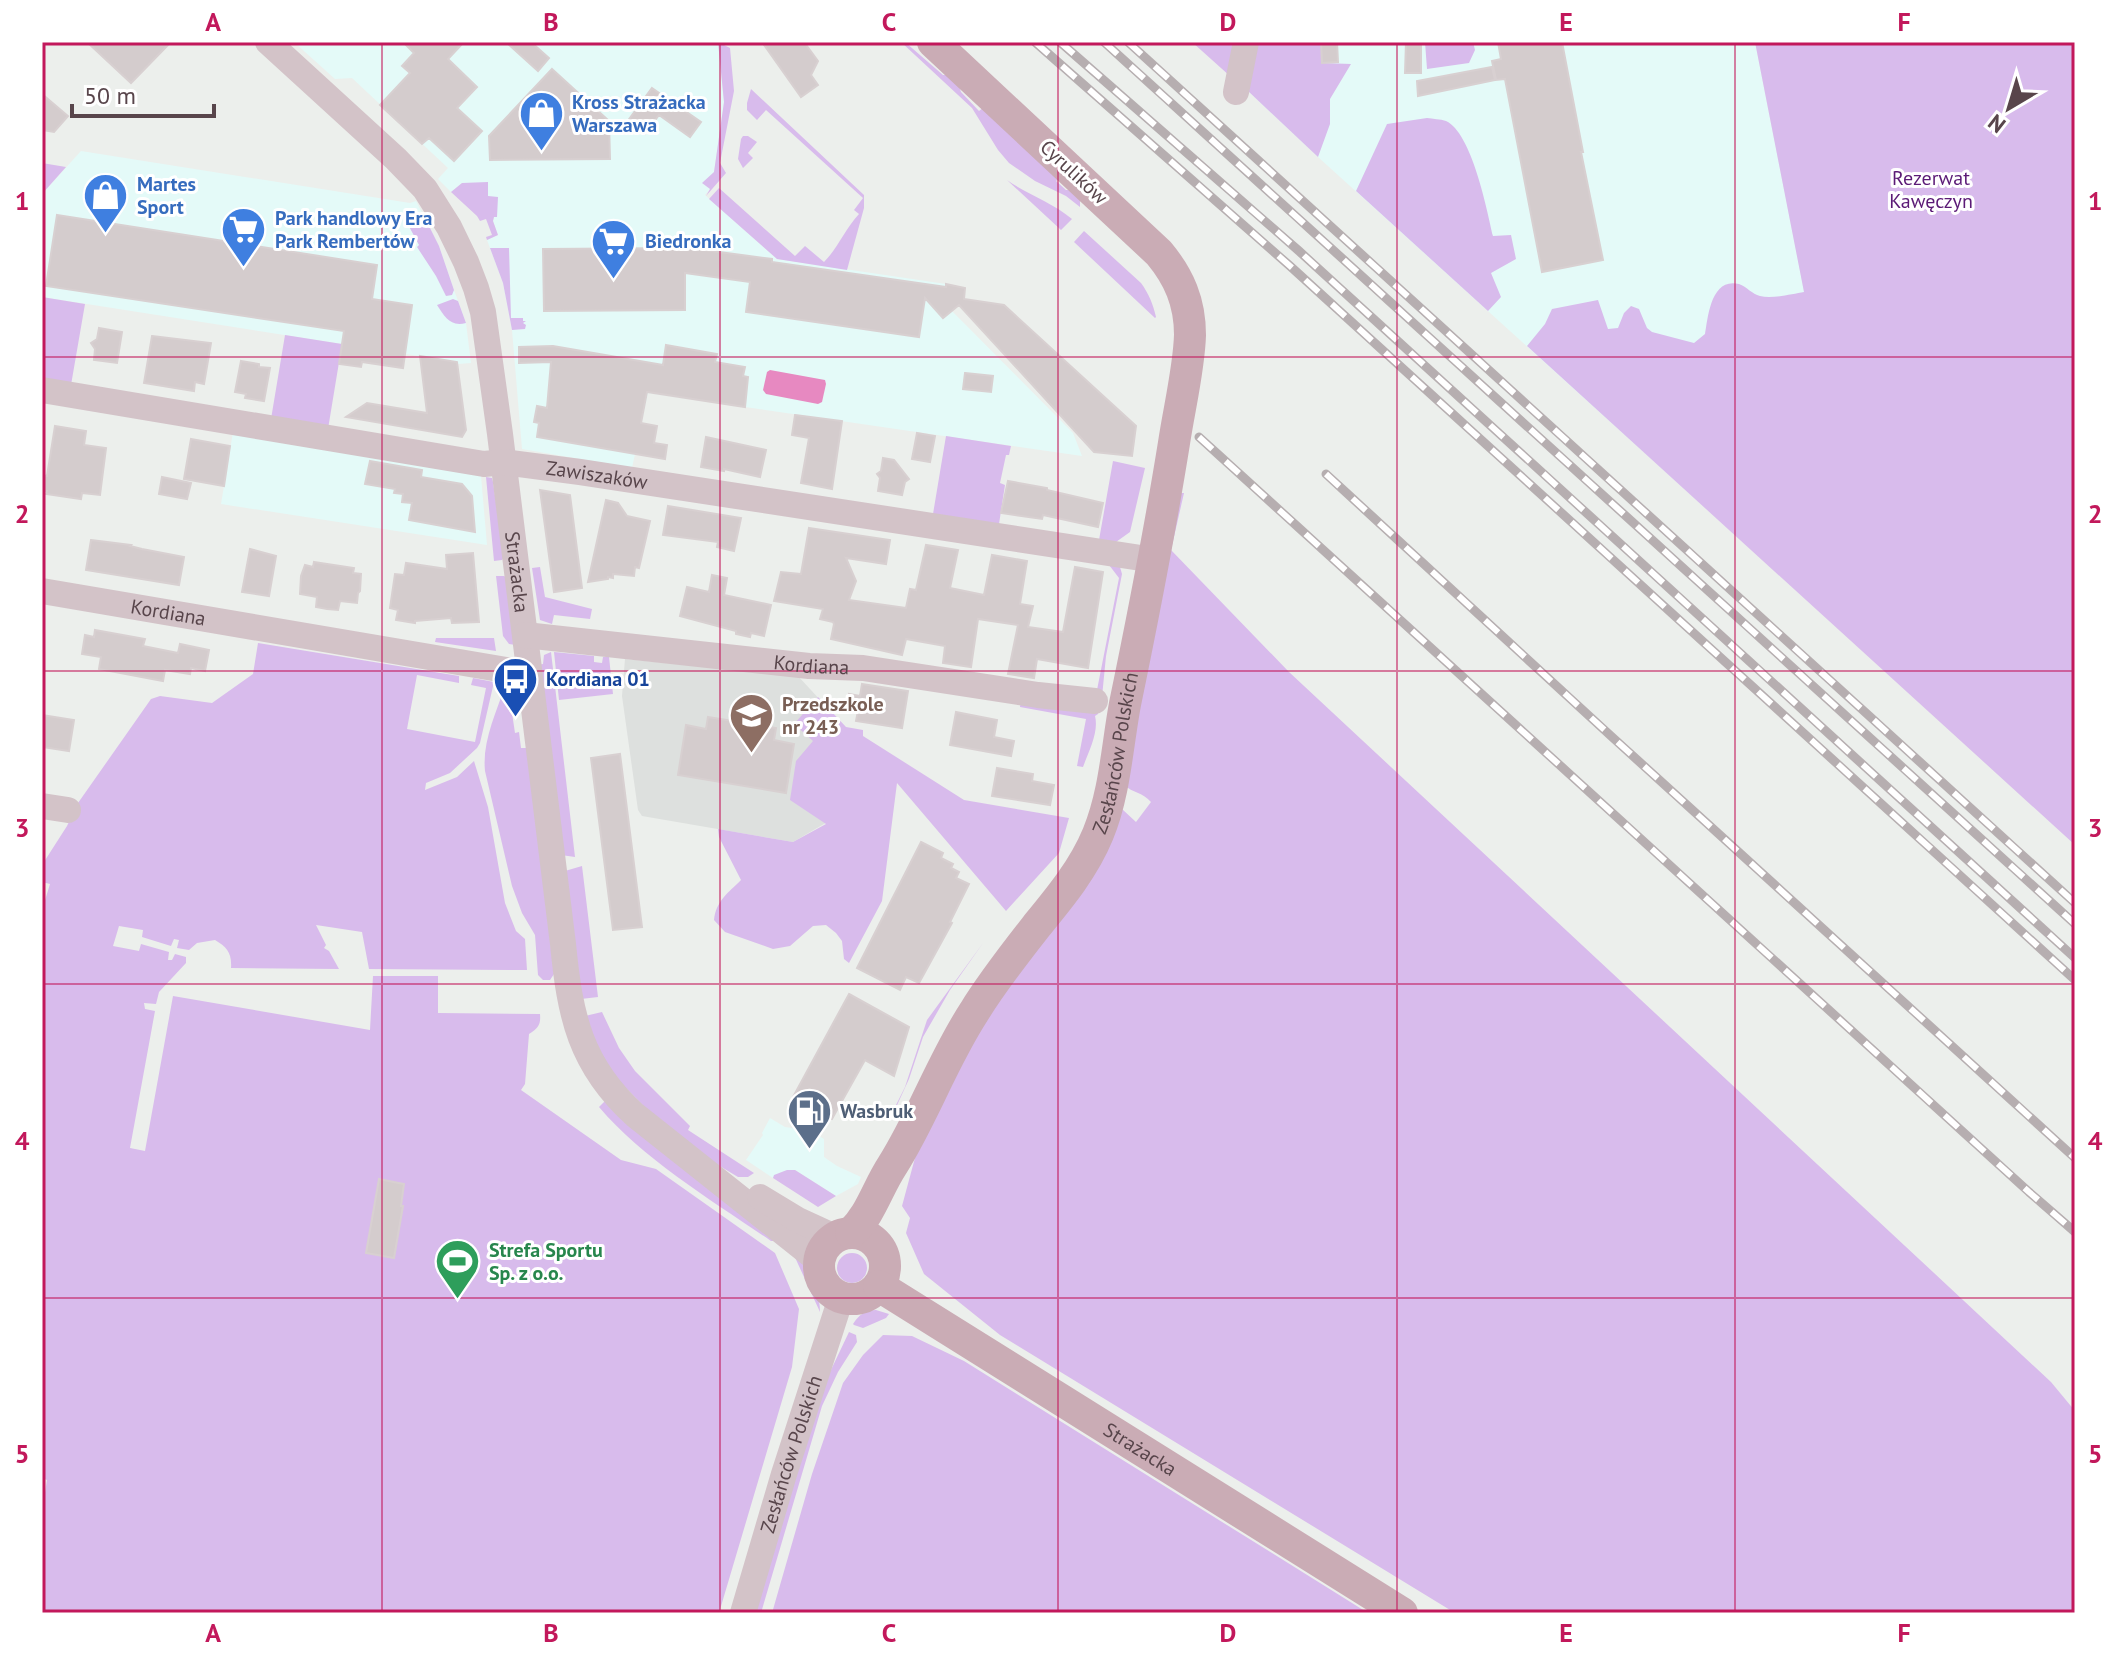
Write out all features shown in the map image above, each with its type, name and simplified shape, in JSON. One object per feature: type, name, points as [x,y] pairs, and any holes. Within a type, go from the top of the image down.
[{"type":"main road","name":"Cyrulików","points":[[933,42],[1159,253],[1180,283],[1189,320]]},
{"type":"main road","name":"Zesłańców Polskich","points":[[835,1244],[864,1219],[887,1173],[912,1134],[952,1049],[974,1011],[1076,876],[1099,831],[1111,787],[1154,560],[1183,389],[1190,337],[1189,320]]},
{"type":"main road","name":"Zesłańców Polskich","points":[[881,1249],[902,1181],[912,1134]]},
{"type":"main road","points":[[863,1234],[881,1249],[886,1264],[883,1279],[871,1294],[860,1298],[841,1298],[823,1282],[820,1275],[835,1244],[863,1234]]},
{"type":"main road","name":"Strażacka","points":[[879,1286],[1402,1613]]},
{"type":"street","name":"Strażacka","points":[[268,42],[425,189],[466,262],[483,312],[568,992],[584,1048],[600,1077],[620,1101],[671,1144],[835,1244]]},
{"type":"street","points":[[1236,92],[1246,42]]},
{"type":"street","name":"Zawiszaków","points":[[42,390],[484,464],[504,462],[580,472],[1154,560]]},
{"type":"street","name":"Kordiana","points":[[42,591],[529,674]]},
{"type":"street","name":"Kordiana","points":[[525,635],[809,666],[863,668],[1095,701]]},
{"type":"street","points":[[42,806],[68,810]]},
{"type":"street","name":"Zesłańców Polskich","points":[[743,1613],[841,1298]]},
{"type":"shaded area","points":[[294,42],[718,42],[724,102],[714,172],[710,189],[705,195],[777,259],[946,284],[944,303],[1073,433],[1082,456],[648,393],[632,468],[522,449],[512,330],[503,283],[487,240],[498,235],[488,197],[488,183],[462,183],[451,192],[438,179],[448,168],[352,78],[335,79]]},
{"type":"shaded area","points":[[1254,42],[1755,42],[1867,611],[1839,629],[1318,157],[1248,91]]},
{"type":"shaded area","name":"Park handlowy Era Park Rembertów","points":[[81,151],[410,203],[416,201],[439,246],[466,323],[471,363],[458,364],[42,297],[42,194]]},
{"type":"shaded area","points":[[770,370],[825,380],[822,402],[818,404],[766,394],[763,390]]},
{"type":"shaded area","points":[[233,432],[481,476],[487,545],[221,504]]},
{"type":"shaded area","name":"Przedszkole nr 243","points":[[625,659],[798,676],[896,782],[793,842],[642,816],[638,810],[622,696]]},
{"type":"shaded area","points":[[770,1118],[785,1127],[811,1131],[824,1139],[824,1157],[861,1177],[858,1184],[836,1196],[795,1170],[782,1172],[773,1178],[746,1160]]},
{"type":"green space","points":[[718,42],[730,48],[734,91],[720,163],[726,173],[706,196],[710,189],[702,183],[714,172],[724,102]]},
{"type":"green space","points":[[901,42],[905,42],[943,75],[950,75],[979,111],[984,107],[1061,177],[1056,181],[1080,200],[1080,207],[1009,163],[972,108]]},
{"type":"green space","points":[[1192,42],[1238,42],[1231,77]]},
{"type":"green space","points":[[1254,42],[1321,42],[1323,63],[1351,64],[1330,99],[1330,124],[1318,157],[1248,91]]},
{"type":"green space","points":[[1425,42],[1473,42],[1475,50],[1469,63],[1427,69]]},
{"type":"green space","name":"Rezerwat Kawęczyn","points":[[1755,42],[2075,42],[2075,845],[1527,346],[1545,324],[1552,309],[1598,300],[1608,329],[1618,328],[1624,313],[1631,306],[1639,309],[1652,332],[1694,343],[1705,334],[1713,300],[1722,286],[1739,284],[1765,297],[1804,292]]},
{"type":"green space","points":[[751,89],[864,195],[864,208],[847,270],[777,259],[709,199],[719,188],[795,256],[805,246],[824,262],[859,214],[854,210],[863,198],[766,110],[757,120],[747,110]]},
{"type":"green space","points":[[1427,118],[1446,121],[1455,128],[1477,173],[1493,236],[1511,235],[1516,259],[1491,273],[1501,297],[1488,311],[1356,191],[1387,124]]},
{"type":"green space","points":[[743,136],[757,142],[748,153],[753,158],[743,168],[738,159]]},
{"type":"green space","points":[[42,163],[66,167],[42,194]]},
{"type":"green space","points":[[1007,180],[1056,208],[1072,219],[1061,230]]},
{"type":"green space","points":[[488,182],[488,196],[498,197],[497,217],[493,221],[498,235],[487,240],[486,237],[492,235],[486,219],[480,221],[451,192],[462,183]]},
{"type":"green space","points":[[422,212],[439,246],[454,290],[452,295],[446,296],[417,247],[419,245],[405,219]]},
{"type":"green space","points":[[1084,231],[1141,283],[1150,299],[1155,318],[1074,242]]},
{"type":"green space","points":[[490,248],[509,248],[511,318],[523,318],[526,321],[523,323],[525,329],[512,330],[503,283]]},
{"type":"green space","points":[[42,297],[85,304],[71,385],[42,381]]},
{"type":"green space","points":[[453,299],[458,301],[466,323],[452,322],[437,305]]},
{"type":"green space","points":[[285,335],[342,344],[328,429],[271,419]]},
{"type":"green space","points":[[946,436],[1011,446],[1000,483],[1005,485],[999,524],[933,514]]},
{"type":"green space","points":[[1113,461],[1145,468],[1130,532],[1116,542],[1099,540]]},
{"type":"green space","points":[[486,477],[492,478],[493,482],[502,560],[494,561]]},
{"type":"green space","points":[[1181,493],[1184,493],[1171,550],[1289,672],[2051,1382],[2075,1411],[2075,1613],[1455,1613],[1000,1335],[924,1274],[906,1233],[910,1218],[902,1206],[919,1143],[969,1038],[1122,809],[1136,822],[1151,802],[1124,785]]},
{"type":"green space","points":[[1106,561],[1120,567],[1122,574],[1106,656],[1102,697],[1097,690],[1119,578]]},
{"type":"green space","points":[[540,567],[545,597],[592,609],[590,619],[554,615],[552,624],[540,620],[532,568]]},
{"type":"green space","points":[[496,576],[507,578],[516,645],[509,644],[503,636]]},
{"type":"green space","points":[[436,638],[494,638],[496,651],[435,642]]},
{"type":"green space","name":"Strefa Sportu Sp. z o.o.","points":[[258,643],[459,676],[459,683],[417,675],[407,729],[475,742],[486,688],[471,685],[473,678],[494,682],[477,748],[450,773],[426,783],[425,790],[457,777],[474,761],[488,807],[505,903],[516,931],[525,939],[527,970],[369,969],[362,932],[316,925],[326,945],[324,948],[339,969],[231,968],[228,951],[215,940],[197,943],[189,950],[177,948],[179,940],[174,939],[171,946],[142,937],[143,930],[119,926],[113,946],[139,951],[141,944],[169,952],[168,960],[172,960],[175,954],[186,957],[186,963],[159,992],[156,1004],[144,1003],[145,1009],[155,1011],[130,1148],[145,1151],[173,996],[370,1030],[373,976],[438,976],[438,1013],[540,1014],[538,1026],[529,1034],[525,1084],[521,1090],[621,1160],[656,1169],[775,1253],[799,1309],[792,1367],[719,1613],[42,1613],[42,1511],[47,1480],[42,1478],[42,910],[50,884],[42,882],[42,865],[78,803],[151,699],[160,696],[212,703],[253,674]]},
{"type":"green space","points":[[551,652],[575,857],[561,855],[537,665],[543,664],[544,655]]},
{"type":"green space","points":[[554,652],[594,656],[594,662],[602,663],[603,657],[609,657],[613,694],[559,700]]},
{"type":"green space","points":[[508,684],[516,700],[517,712],[512,713],[515,733],[519,732],[521,748],[528,748],[554,974],[550,980],[543,980],[538,975],[535,935],[522,913],[512,886],[485,771],[488,738]]},
{"type":"green space","points":[[818,697],[846,727],[863,730],[863,736],[964,800],[1069,818],[1059,853],[1006,911],[897,783],[882,901],[849,963],[844,959],[842,941],[826,925],[813,926],[790,946],[773,949],[725,932],[714,920],[715,913],[723,898],[741,880],[718,829],[793,842],[826,824],[790,800],[796,761],[813,741],[794,724]]},
{"type":"green space","points":[[1021,698],[1100,707],[1095,716],[1093,742],[1083,767],[1077,766],[1086,719],[1020,707]]},
{"type":"green space","points":[[582,866],[598,997],[581,999],[565,871]]},
{"type":"green space","points":[[983,943],[950,990],[923,1037],[893,1114],[927,1020]]},
{"type":"green space","points":[[602,1012],[619,1048],[635,1071],[690,1126],[688,1130],[754,1173],[748,1177],[738,1177],[698,1153],[668,1131],[618,1080],[598,1052],[585,1016]]},
{"type":"green space","points":[[607,1099],[776,1241],[771,1241],[703,1195],[637,1145],[599,1107]]},
{"type":"green space","points":[[787,1170],[795,1170],[836,1196],[818,1207],[773,1178]]},
{"type":"green space","points":[[793,1253],[812,1280],[820,1312]]},
{"type":"green space","points":[[852,1253],[863,1257],[867,1268],[863,1279],[852,1283],[841,1279],[837,1268],[841,1257]]},
{"type":"green space","points":[[876,1310],[889,1314],[863,1328],[853,1324],[863,1314]]},
{"type":"green space","points":[[849,1332],[856,1335],[857,1342],[822,1406],[761,1613],[754,1613],[820,1393]]},
{"type":"green space","points":[[883,1335],[912,1336],[964,1361],[1368,1613],[772,1613],[812,1474],[843,1383],[863,1355]]},
{"type":"building","points":[[87,42],[171,42],[131,83]]},
{"type":"building","points":[[403,42],[464,42],[448,59],[477,87],[457,108],[482,131],[454,161],[429,138],[422,144],[380,105],[410,73],[402,66],[414,53]]},
{"type":"building","points":[[506,42],[531,42],[549,58],[538,71]]},
{"type":"building","points":[[762,42],[804,42],[818,61],[811,75],[818,85],[801,97]]},
{"type":"building","points":[[1321,42],[1337,42],[1338,62],[1322,63]]},
{"type":"building","points":[[1406,42],[1421,42],[1421,73],[1405,73]]},
{"type":"building","points":[[1498,42],[1562,42],[1603,260],[1542,272],[1505,79],[1496,80],[1492,61],[1501,59]]},
{"type":"building","points":[[1492,67],[1495,80],[1418,96],[1417,81]]},
{"type":"building","points":[[552,69],[609,121],[610,159],[490,160],[489,136]]},
{"type":"building","points":[[652,88],[701,122],[690,137],[659,115],[645,134],[627,122]]},
{"type":"building","points":[[42,94],[68,116],[54,132],[42,130]]},
{"type":"building","points":[[57,215],[377,265],[372,299],[412,305],[403,368],[362,362],[361,367],[339,364],[344,331],[46,286]]},
{"type":"building","points":[[689,248],[946,287],[946,284],[965,288],[964,299],[1004,305],[1136,426],[1132,456],[1094,452],[959,305],[943,318],[925,298],[919,337],[746,312],[750,282],[685,273],[685,310],[544,311],[543,249]]},
{"type":"building","points":[[99,328],[122,332],[117,363],[94,360],[95,349],[91,343],[97,339]]},
{"type":"building","points":[[152,336],[211,343],[204,384],[195,382],[194,391],[144,383]]},
{"type":"building","points":[[666,345],[717,354],[715,362],[745,367],[743,376],[748,377],[745,407],[647,392],[641,423],[657,426],[654,443],[667,445],[665,459],[537,437],[539,423],[534,422],[537,406],[547,408],[551,362],[519,363],[519,347],[553,346],[663,365]]},
{"type":"building","points":[[420,356],[457,362],[466,430],[462,437],[346,417],[367,403],[427,413]]},
{"type":"building","points":[[241,361],[270,368],[264,401],[245,398],[246,394],[235,392]]},
{"type":"building","points":[[965,373],[993,376],[991,392],[963,389]]},
{"type":"building","points":[[795,415],[842,421],[832,489],[801,483],[809,438],[792,435]]},
{"type":"building","points":[[55,426],[86,431],[84,445],[106,448],[100,495],[82,493],[81,499],[42,491],[42,475],[47,476]]},
{"type":"building","points":[[917,433],[935,436],[930,462],[912,459]]},
{"type":"building","points":[[706,437],[766,450],[760,477],[701,467]]},
{"type":"building","points":[[191,439],[230,446],[224,486],[184,479]]},
{"type":"building","points":[[883,458],[894,460],[909,479],[905,482],[902,495],[878,491],[880,478],[877,474],[881,471]]},
{"type":"building","points":[[370,461],[422,470],[421,477],[462,484],[472,496],[475,532],[409,520],[412,503],[402,502],[403,494],[394,493],[395,489],[365,484]]},
{"type":"building","points":[[162,477],[191,483],[187,499],[159,494]]},
{"type":"building","points":[[1008,481],[1103,503],[1098,527],[1043,515],[1042,519],[1001,513]]},
{"type":"building","points":[[540,490],[570,495],[582,588],[554,592]]},
{"type":"building","points":[[606,500],[618,503],[627,516],[650,521],[639,568],[635,567],[634,576],[613,574],[613,578],[588,582]]},
{"type":"building","points":[[668,506],[741,518],[734,551],[717,547],[718,542],[663,535]]},
{"type":"building","points":[[809,528],[890,540],[886,564],[846,558],[856,581],[849,600],[906,608],[910,589],[916,590],[926,545],[958,550],[950,588],[984,595],[992,555],[1027,561],[1020,604],[1033,606],[1028,627],[1063,632],[1075,567],[1103,572],[1088,668],[1037,659],[1034,678],[1008,674],[1018,625],[978,619],[971,667],[943,663],[945,646],[906,639],[902,655],[831,639],[834,624],[820,619],[823,609],[774,601],[781,572],[801,574]]},
{"type":"building","points":[[91,540],[184,557],[179,585],[86,570]]},
{"type":"building","points":[[250,549],[276,556],[269,596],[242,592]]},
{"type":"building","points":[[473,553],[479,622],[452,623],[451,618],[415,623],[396,620],[398,610],[390,608],[395,574],[404,575],[406,563],[447,569],[446,555]]},
{"type":"building","points":[[314,562],[354,568],[353,573],[361,574],[357,603],[340,601],[338,610],[327,609],[316,607],[317,597],[300,594],[305,565],[313,567]]},
{"type":"building","points":[[712,575],[727,578],[724,595],[771,605],[764,636],[736,634],[736,631],[680,616],[687,587],[709,592]]},
{"type":"building","points":[[95,630],[145,639],[143,646],[178,653],[180,644],[209,650],[205,671],[191,668],[190,674],[165,670],[163,681],[99,669],[101,657],[82,654],[85,635],[94,637]]},
{"type":"building","points":[[862,684],[908,691],[902,728],[856,721],[858,711],[846,709],[849,694],[860,696]]},
{"type":"building","points":[[956,712],[997,720],[994,737],[1014,741],[1011,756],[950,745]]},
{"type":"building","points":[[42,715],[74,720],[69,751],[42,747]]},
{"type":"building","points":[[708,717],[776,728],[774,740],[794,744],[786,793],[678,775],[686,725],[706,729]]},
{"type":"building","points":[[620,754],[642,927],[613,930],[591,758]]},
{"type":"building","points":[[997,768],[1033,774],[1032,781],[1054,785],[1050,805],[992,796]]},
{"type":"building","points":[[921,842],[943,853],[941,858],[953,864],[951,868],[959,872],[956,878],[969,884],[952,923],[919,983],[906,977],[900,990],[857,968]]},
{"type":"building","points":[[849,994],[909,1027],[894,1076],[865,1060],[832,1119],[793,1097]]},
{"type":"building","points":[[379,1179],[404,1184],[394,1258],[366,1253]]},
{"type":"railway","points":[[1035,42],[1290,266],[2075,980]]},
{"type":"railway","points":[[1060,42],[1299,251],[2075,958]]},
{"type":"railway","points":[[1104,42],[2075,924]]},
{"type":"railway","points":[[1128,42],[2075,903]]},
{"type":"railway","points":[[1199,437],[2075,1232]]},
{"type":"railway","points":[[1326,474],[2075,1158]]},
{"type":"place","name":"Kross Strażacka Warszawa","points":[[541,153]]},
{"type":"place","name":"Martes Sport","points":[[106,234]]},
{"type":"place","name":"Park handlowy Era Park Rembertów","points":[[244,268]]},
{"type":"place","name":"Biedronka","points":[[614,280]]},
{"type":"place","name":"Kordiana 01","points":[[515,718]]},
{"type":"place","name":"Przedszkole nr 243","points":[[751,755]]},
{"type":"place","name":"Wasbruk","points":[[809,1150]]},
{"type":"place","name":"Strefa Sportu Sp. z o.o.","points":[[458,1301]]}]
